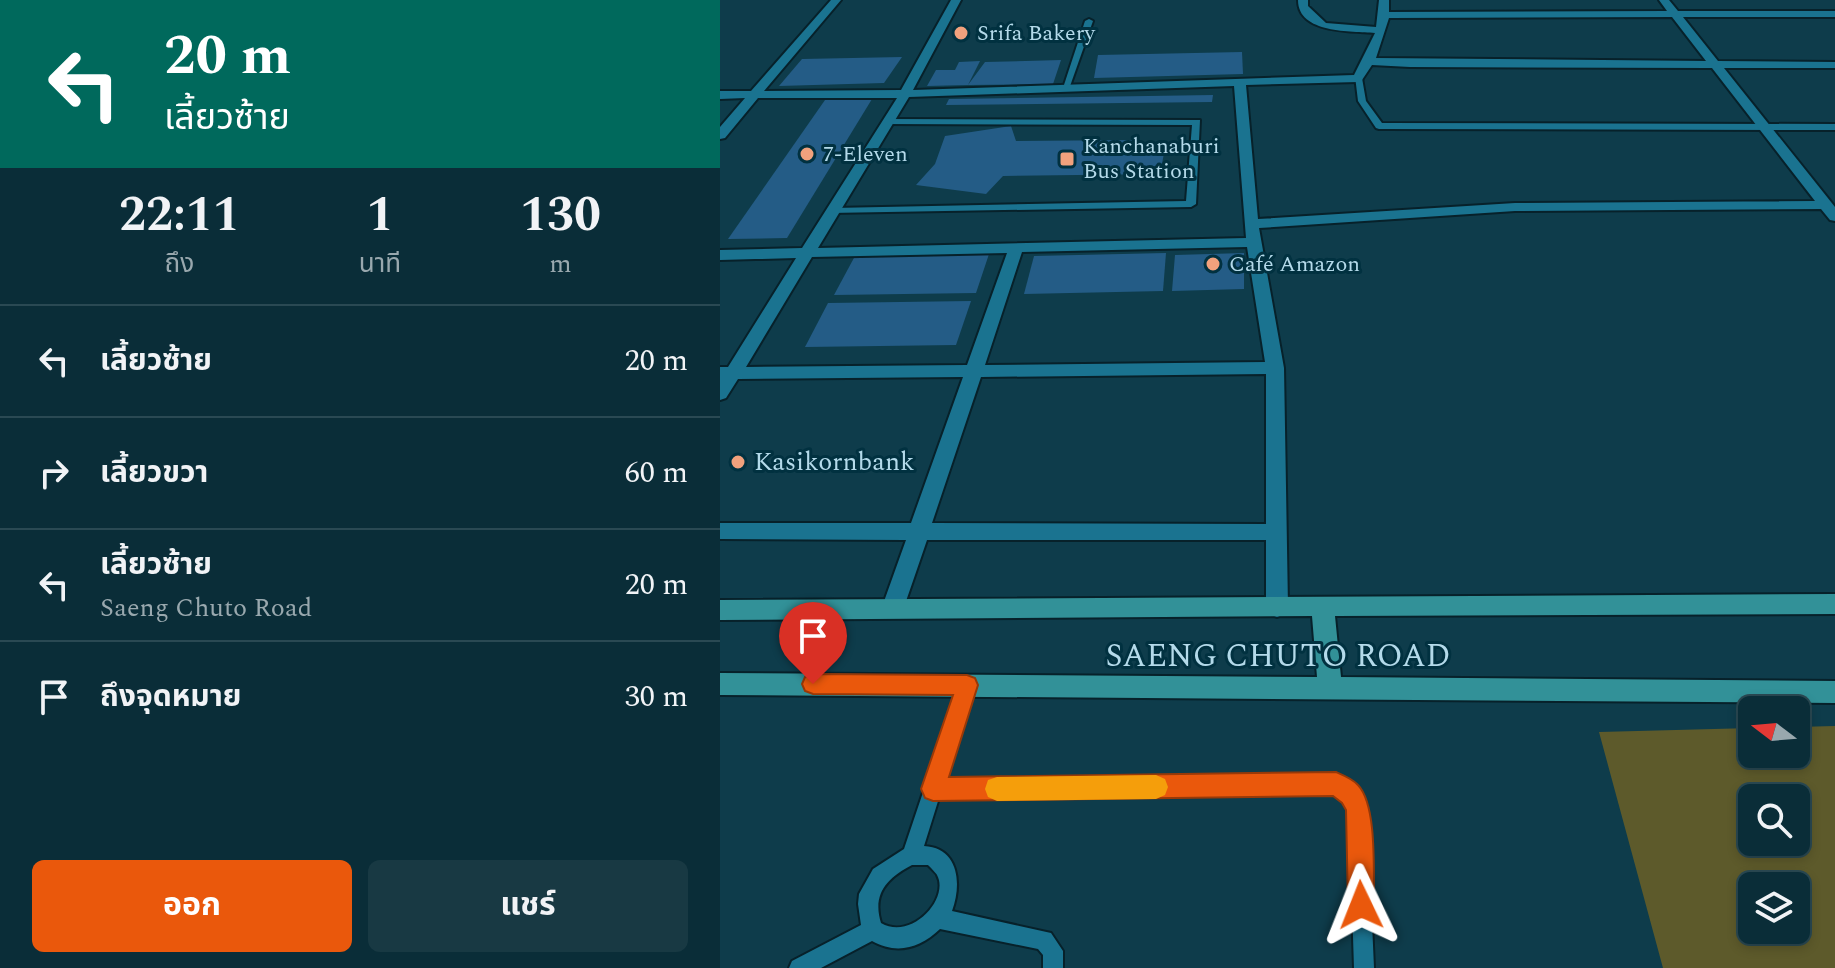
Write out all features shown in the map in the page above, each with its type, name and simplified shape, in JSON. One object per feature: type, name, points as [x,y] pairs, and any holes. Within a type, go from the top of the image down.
[{"type":"main road","name":"SAENG CHUTO ROAD","points":[[720,610],[1835,604]]},
{"type":"main road","points":[[1323,607],[1330,688]]},
{"type":"main road","name":"SAENG CHUTO ROAD","points":[[720,684],[1835,692]]},
{"type":"street","points":[[720,135],[836,0]]},
{"type":"street","points":[[720,394],[727,373],[905,94],[956,0]]},
{"type":"street","points":[[1303,0],[1303,7],[1323,26],[1380,30]]},
{"type":"street","points":[[720,95],[905,94],[1358,78],[1370,61],[1385,15],[1384,0]]},
{"type":"street","points":[[1664,0],[1830,211]]},
{"type":"street","points":[[1385,15],[1835,14]]},
{"type":"street","points":[[1370,61],[1410,64],[1835,65]]},
{"type":"street","points":[[1240,84],[1253,242],[1275,368],[1277,607]]},
{"type":"street","points":[[1251,224],[1515,207],[1830,211]]},
{"type":"street","points":[[720,255],[1253,242]]},
{"type":"street","points":[[893,607],[1016,248]]},
{"type":"street","points":[[727,373],[1275,368]]},
{"type":"street","points":[[720,531],[1277,532]]},
{"type":"lane","points":[[1065,89],[1089,21]]},
{"type":"lane","points":[[1358,78],[1362,101],[1379,126],[1835,127]]},
{"type":"lane","points":[[833,211],[1191,204],[1197,122],[887,122]]},
{"type":"lane","points":[[911,855],[967,685]]},
{"type":"lane","points":[[933,789],[1336,784],[1351,794],[1358,809],[1364,968]]},
{"type":"lane","points":[[911,855],[933,856],[947,872],[948,894],[937,918],[916,935],[892,940],[873,930],[865,910],[872,885],[889,866],[911,855]]},
{"type":"lane","points":[[937,918],[1044,940],[1053,951],[1053,968]]},
{"type":"lane","points":[[799,968],[873,930]]},
{"type":"shaded area","points":[[1835,726],[1835,968],[1663,968],[1599,732],[1738,728],[1738,768],[1810,768],[1810,727]]},
{"type":"building","points":[[1242,52],[1243,74],[1094,78],[1098,55]]},
{"type":"building","points":[[902,57],[884,83],[779,86],[802,59]]},
{"type":"building","points":[[1061,60],[1053,84],[968,85],[985,62]]},
{"type":"building","points":[[980,61],[968,85],[927,86],[936,70],[955,70],[959,62]]},
{"type":"building","points":[[1213,95],[1212,102],[946,105],[949,99]]},
{"type":"building","points":[[872,99],[787,238],[728,239],[825,100]]},
{"type":"building","points":[[1011,126],[1016,141],[1132,140],[1131,147],[1165,148],[1160,174],[1003,176],[986,194],[916,185],[935,164],[945,136]]},
{"type":"building","points":[[1166,253],[1163,291],[1024,294],[1034,256]]},
{"type":"building","points":[[1244,253],[1244,289],[1172,291],[1175,255]]},
{"type":"building","points":[[989,254],[976,293],[834,295],[855,256]]},
{"type":"building","points":[[971,301],[956,345],[805,347],[828,303]]},
{"type":"slow traffic","points":[[997,789],[1156,787]]},
{"type":"place","name":"Srifa Bakery","points":[[961,33]]},
{"type":"place","name":"7-Eleven","points":[[807,154]]},
{"type":"place","name":"Kanchanaburi Bus Station","points":[[1067,159]]},
{"type":"place","name":"Café Amazon","points":[[1213,264]]},
{"type":"place","name":"Kasikornbank","points":[[738,462]]},
{"type":"route","points":[[813,684],[967,685],[933,789],[1336,784],[1351,794],[1358,809],[1361,905]]}]
